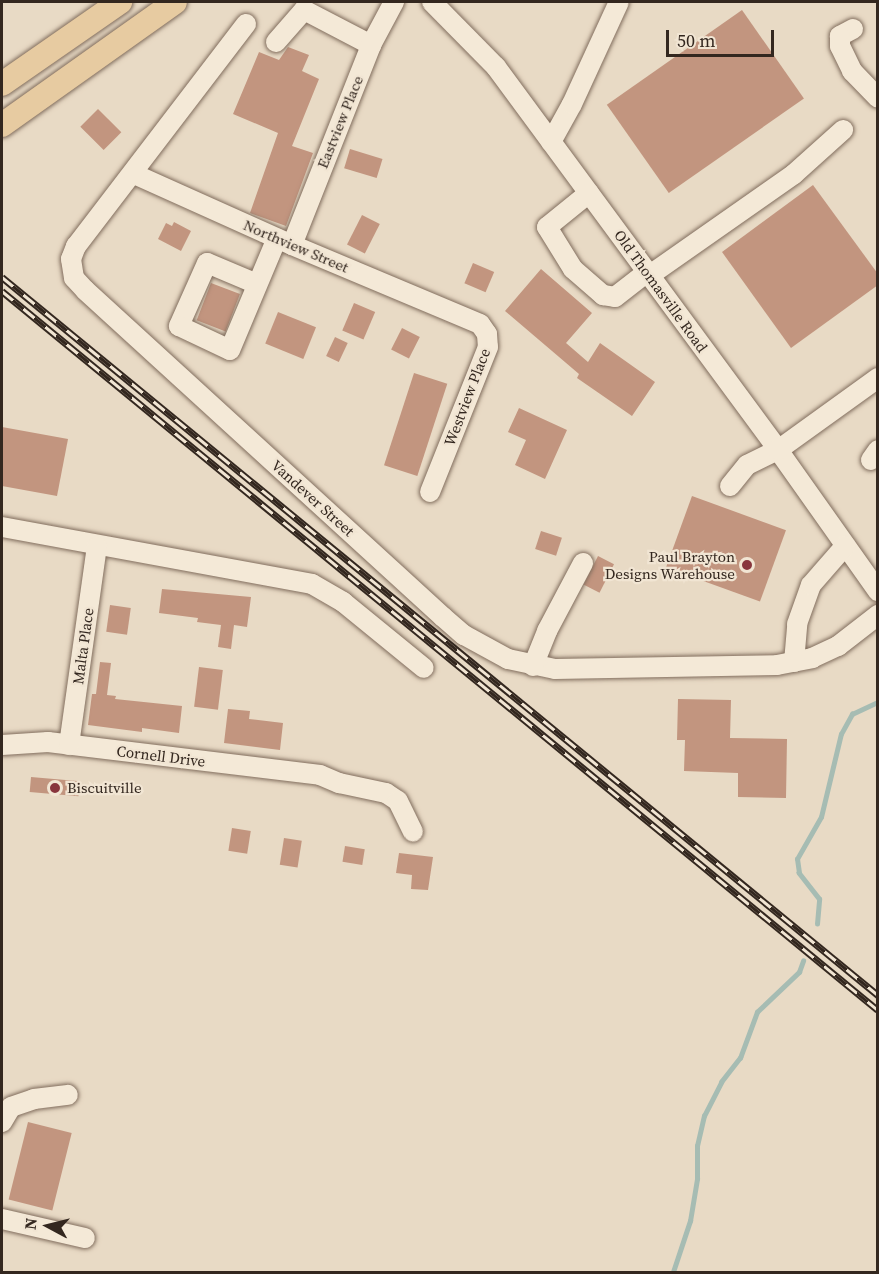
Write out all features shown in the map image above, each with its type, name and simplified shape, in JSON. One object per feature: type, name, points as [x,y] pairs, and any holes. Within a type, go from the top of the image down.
[{"type":"main road","points":[[2,84],[120,2]]},
{"type":"main road","points":[[2,125],[175,2]]},
{"type":"street","name":"Eastview Place","points":[[257,284],[207,263],[179,326],[230,350],[257,284],[285,242],[371,45],[394,2]]},
{"type":"street","name":"Old Thomasville Road","points":[[432,2],[496,67],[778,450],[878,591]]},
{"type":"street","points":[[551,142],[572,104],[619,2]]},
{"type":"street","points":[[276,42],[308,6],[371,45]]},
{"type":"street","name":"Vandever Street","points":[[246,24],[134,174],[76,246],[71,259],[74,278],[443,617],[486,649],[533,666],[578,669],[777,665],[812,658],[838,646],[878,615]]},
{"type":"street","points":[[853,29],[840,36],[840,46],[852,71],[878,98]]},
{"type":"street","points":[[589,193],[547,227],[573,269],[603,295],[615,297],[794,174],[843,130]]},
{"type":"street","name":"Northview Street","points":[[134,174],[285,242],[460,315]]},
{"type":"street","name":"Westview Place","points":[[430,492],[488,347],[487,334],[480,324],[460,315]]},
{"type":"street","points":[[730,486],[747,465],[778,450],[878,378]]},
{"type":"street","points":[[2,527],[97,547],[312,584],[343,602],[424,668]]},
{"type":"street","points":[[794,662],[797,624],[811,585],[845,546]]},
{"type":"street","name":"Malta Place","points":[[69,745],[97,547]]},
{"type":"street","points":[[533,666],[547,631],[583,563]]},
{"type":"street","name":"Cornell Drive","points":[[2,745],[48,742],[320,775],[339,783],[386,793],[398,801],[413,832]]},
{"type":"street","points":[[2,1122],[11,1107],[34,1099],[68,1095]]},
{"type":"street","points":[[2,1220],[85,1238]]},
{"type":"building","points":[[742,10],[804,98],[669,193],[607,105]]},
{"type":"building","points":[[288,47],[309,55],[302,71],[319,79],[292,146],[313,153],[286,226],[250,213],[278,133],[233,114],[259,52],[279,60]]},
{"type":"building","points":[[98,109],[121,132],[104,150],[80,127]]},
{"type":"building","points":[[350,149],[383,159],[377,178],[344,168]]},
{"type":"building","points":[[813,185],[878,274],[878,285],[791,348],[722,252]]},
{"type":"building","points":[[362,215],[380,224],[365,253],[347,244]]},
{"type":"building","points":[[174,222],[191,231],[181,251],[158,239],[166,223],[172,226]]},
{"type":"building","points":[[473,263],[494,272],[486,292],[464,283]]},
{"type":"building","points":[[541,269],[592,313],[566,343],[588,362],[600,343],[655,382],[632,416],[577,378],[579,374],[505,311]]},
{"type":"building","points":[[211,283],[240,294],[226,331],[197,320]]},
{"type":"building","points":[[354,303],[375,312],[363,340],[342,331]]},
{"type":"building","points":[[278,312],[316,327],[303,359],[265,344]]},
{"type":"building","points":[[402,328],[420,337],[409,358],[391,349]]},
{"type":"building","points":[[335,337],[348,343],[339,362],[326,356]]},
{"type":"building","points":[[414,373],[447,384],[417,476],[384,465]]},
{"type":"building","points":[[519,408],[567,430],[545,479],[515,465],[526,440],[508,432]]},
{"type":"building","points":[[2,427],[68,439],[57,496],[2,486]]},
{"type":"building","points":[[692,496],[786,530],[760,602],[666,567]]},
{"type":"building","points":[[541,531],[562,538],[556,556],[535,549]]},
{"type":"building","points":[[598,556],[614,564],[600,593],[583,585]]},
{"type":"building","points":[[162,589],[251,597],[247,627],[234,625],[231,649],[218,647],[221,625],[197,622],[198,618],[159,613]]},
{"type":"building","points":[[110,605],[131,608],[127,635],[106,632]]},
{"type":"building","points":[[100,662],[111,663],[107,695],[116,696],[115,699],[182,706],[179,733],[142,728],[142,732],[88,725],[92,694],[96,694]]},
{"type":"building","points":[[199,667],[223,670],[218,710],[194,707]]},
{"type":"building","points":[[678,699],[731,700],[730,738],[787,739],[786,798],[738,797],[738,773],[684,771],[685,740],[677,740]]},
{"type":"building","points":[[228,709],[250,711],[249,719],[283,723],[280,750],[224,743]]},
{"type":"building","points":[[31,777],[80,781],[79,796],[30,792]]},
{"type":"building","points":[[232,828],[251,831],[247,854],[228,851]]},
{"type":"building","points":[[284,838],[302,841],[298,867],[280,865]]},
{"type":"building","points":[[345,846],[365,849],[362,865],[342,862]]},
{"type":"building","points":[[399,853],[433,857],[428,890],[411,889],[412,875],[396,873]]},
{"type":"building","points":[[28,1122],[72,1133],[52,1211],[9,1200]]},
{"type":"waterway","points":[[817,924],[819,899],[799,873],[797,859],[821,817],[841,734],[852,714],[878,702]]},
{"type":"waterway","points":[[673,1272],[690,1221],[697,1179],[697,1146],[704,1116],[721,1082],[740,1058],[757,1012],[799,972],[803,961]]},
{"type":"railway","points":[[2,277],[878,995]]},
{"type":"railway","points":[[2,291],[878,1010]]},
{"type":"place","name":"Paul Brayton Designs Warehouse","points":[[747,565]]},
{"type":"place","name":"Biscuitville","points":[[55,788]]}]
